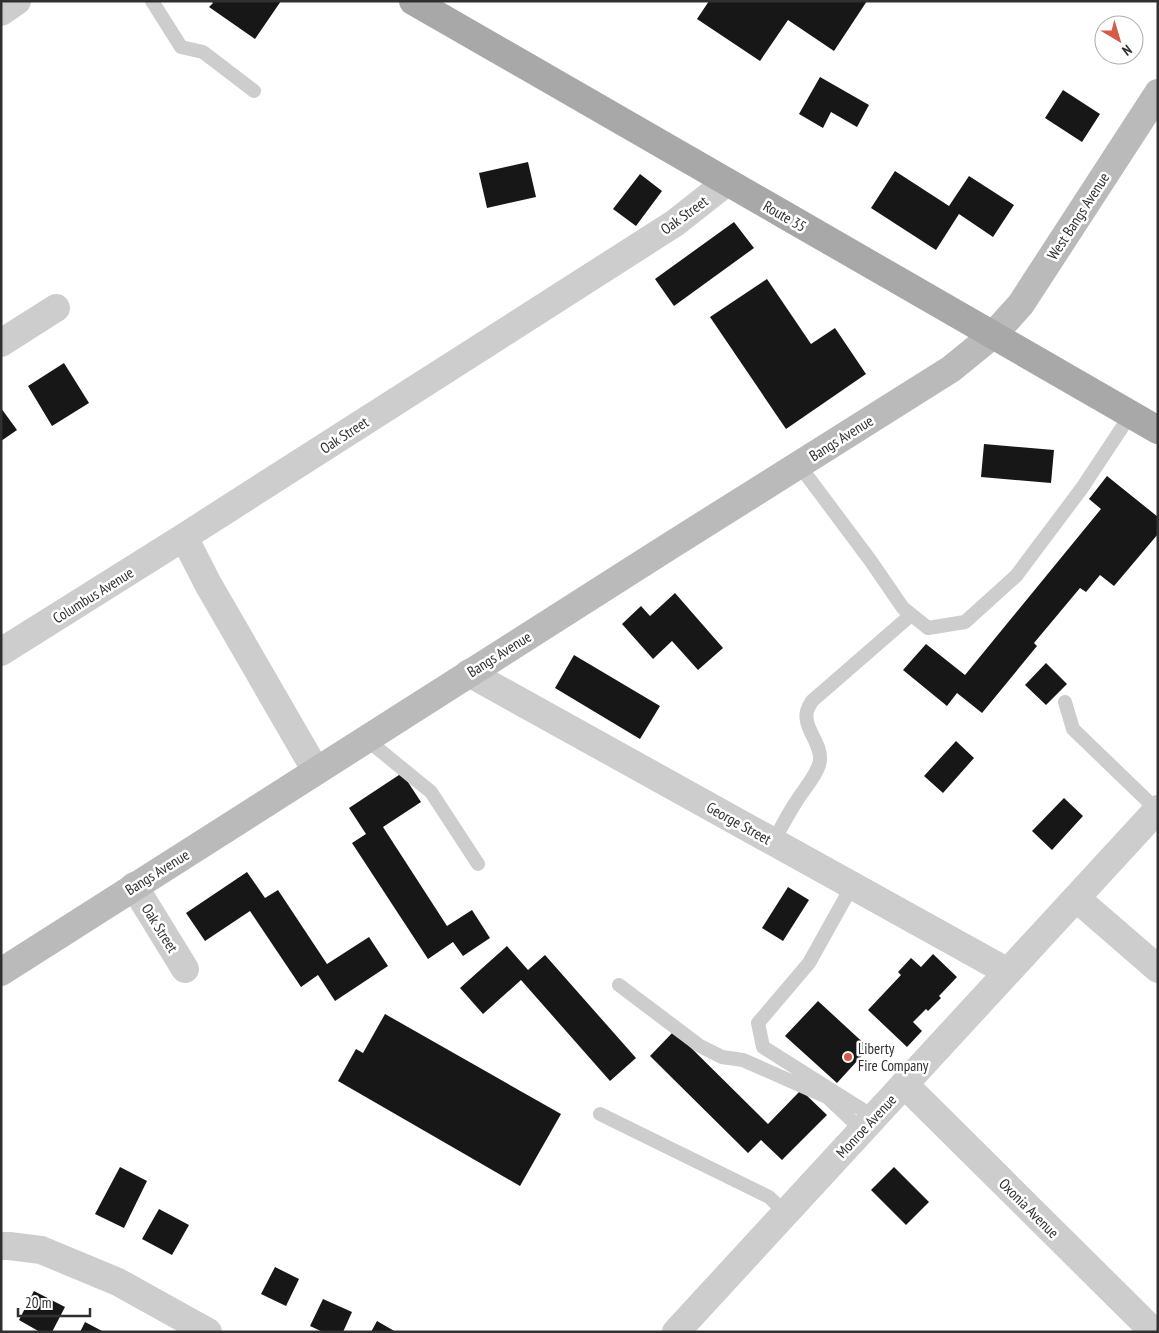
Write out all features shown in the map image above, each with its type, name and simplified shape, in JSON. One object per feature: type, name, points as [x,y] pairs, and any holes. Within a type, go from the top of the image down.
[{"type":"main road","name":"Route 35","points":[[414,1],[1158,430]]},
{"type":"street","points":[[1,12],[17,1]]},
{"type":"street","name":"West Bangs Avenue","points":[[994,334],[1021,304],[1158,93]]},
{"type":"street","name":"Oak Street","points":[[184,537],[675,223],[727,182]]},
{"type":"street","points":[[1,342],[56,308]]},
{"type":"street","name":"Bangs Avenue","points":[[1,972],[469,673],[951,369],[994,334]]},
{"type":"street","points":[[184,537],[208,584],[316,771]]},
{"type":"street","name":"Columbus Avenue","points":[[1,652],[184,537]]},
{"type":"street","name":"George Street","points":[[469,673],[1008,972]]},
{"type":"street","name":"Monroe Avenue","points":[[676,1332],[1157,810]]},
{"type":"street","name":"Oak Street","points":[[134,886],[186,969]]},
{"type":"street","points":[[1076,898],[1158,969]]},
{"type":"street","name":"Oxonia Avenue","points":[[904,1084],[1154,1332]]},
{"type":"street","points":[[1,1246],[42,1250],[118,1282],[208,1332]]},
{"type":"lane","points":[[152,1],[181,47],[203,52],[254,91]]},
{"type":"lane","points":[[799,465],[870,560],[902,608],[928,628],[966,622],[1016,576],[1082,488],[1131,414]]},
{"type":"lane","points":[[773,842],[795,803],[817,770],[820,759],[819,751],[816,740],[807,725],[807,712],[812,701],[911,615]]},
{"type":"lane","points":[[1065,702],[1073,729],[1157,810]]},
{"type":"lane","points":[[366,739],[431,792],[478,864]]},
{"type":"lane","points":[[852,886],[809,963],[758,1023],[763,1047],[868,1124]]},
{"type":"lane","points":[[619,985],[700,1046],[722,1058],[742,1060],[827,1097],[868,1124]]},
{"type":"lane","points":[[600,1114],[769,1197],[786,1213]]},
{"type":"building","points":[[211,1],[281,1],[255,39],[209,7],[213,3]]},
{"type":"building","points":[[709,1],[867,1],[834,51],[788,20],[760,61],[697,19]]},
{"type":"building","points":[[820,77],[869,105],[857,127],[831,112],[823,128],[799,114]]},
{"type":"building","points":[[1063,90],[1100,114],[1082,142],[1045,118]]},
{"type":"building","points":[[528,162],[536,197],[487,208],[479,173]]},
{"type":"building","points":[[895,171],[949,206],[969,176],[1014,205],[993,237],[959,214],[936,250],[871,208]]},
{"type":"building","points":[[640,174],[662,191],[636,226],[613,209]]},
{"type":"building","points":[[734,222],[754,248],[674,306],[655,279]]},
{"type":"building","points":[[767,279],[811,344],[835,328],[866,374],[786,429],[710,317]]},
{"type":"building","points":[[64,363],[89,403],[52,426],[28,386]]},
{"type":"building","points":[[1,408],[17,430],[1,441]]},
{"type":"building","points":[[984,444],[1054,450],[1051,483],[981,477]]},
{"type":"building","points":[[1107,476],[1158,517],[1158,534],[1114,586],[1100,575],[1086,592],[1080,588],[1034,643],[1037,646],[982,713],[957,693],[947,706],[903,670],[926,644],[965,675],[1101,509],[1089,499]]},
{"type":"building","points":[[675,593],[723,648],[698,670],[672,641],[653,659],[622,624],[641,606],[650,616]]},
{"type":"building","points":[[574,655],[660,706],[640,739],[555,688]]},
{"type":"building","points":[[1046,663],[1067,684],[1046,705],[1025,685]]},
{"type":"building","points":[[956,741],[974,758],[943,793],[924,776]]},
{"type":"building","points":[[402,773],[421,802],[383,827],[447,926],[472,910],[490,938],[463,956],[453,942],[428,959],[352,843],[366,834],[349,808]]},
{"type":"building","points":[[1064,798],[1083,816],[1052,850],[1032,831]]},
{"type":"building","points":[[247,872],[265,898],[278,890],[327,964],[369,937],[388,966],[335,1001],[318,975],[301,987],[250,911],[205,941],[186,913]]},
{"type":"building","points":[[788,887],[809,900],[783,941],[762,928]]},
{"type":"building","points":[[507,946],[528,970],[545,955],[636,1058],[610,1081],[521,980],[483,1014],[460,988]]},
{"type":"building","points":[[933,954],[957,977],[939,996],[941,998],[913,1022],[922,1031],[907,1047],[868,1010],[901,975],[898,972],[911,958],[921,967]]},
{"type":"building","points":[[818,1001],[869,1048],[837,1083],[785,1036]]},
{"type":"building","points":[[385,1014],[561,1114],[520,1186],[338,1081],[356,1049],[363,1053]]},
{"type":"building","points":[[674,1031],[768,1124],[801,1090],[827,1115],[782,1160],[761,1140],[748,1153],[650,1056]]},
{"type":"building","points":[[120,1167],[147,1181],[124,1228],[95,1214]]},
{"type":"building","points":[[894,1167],[929,1202],[906,1225],[871,1190]]},
{"type":"building","points":[[159,1209],[189,1225],[172,1255],[142,1239]]},
{"type":"building","points":[[275,1267],[299,1279],[286,1306],[261,1294]]},
{"type":"building","points":[[34,1291],[65,1307],[52,1332],[40,1332],[19,1320]]},
{"type":"building","points":[[323,1299],[352,1312],[343,1332],[323,1332],[310,1326]]},
{"type":"building","points":[[377,1321],[396,1332],[371,1332]]},
{"type":"building","points":[[85,1322],[104,1332],[80,1332]]},
{"type":"place","name":"Liberty Fire Company","points":[[848,1057]]}]
